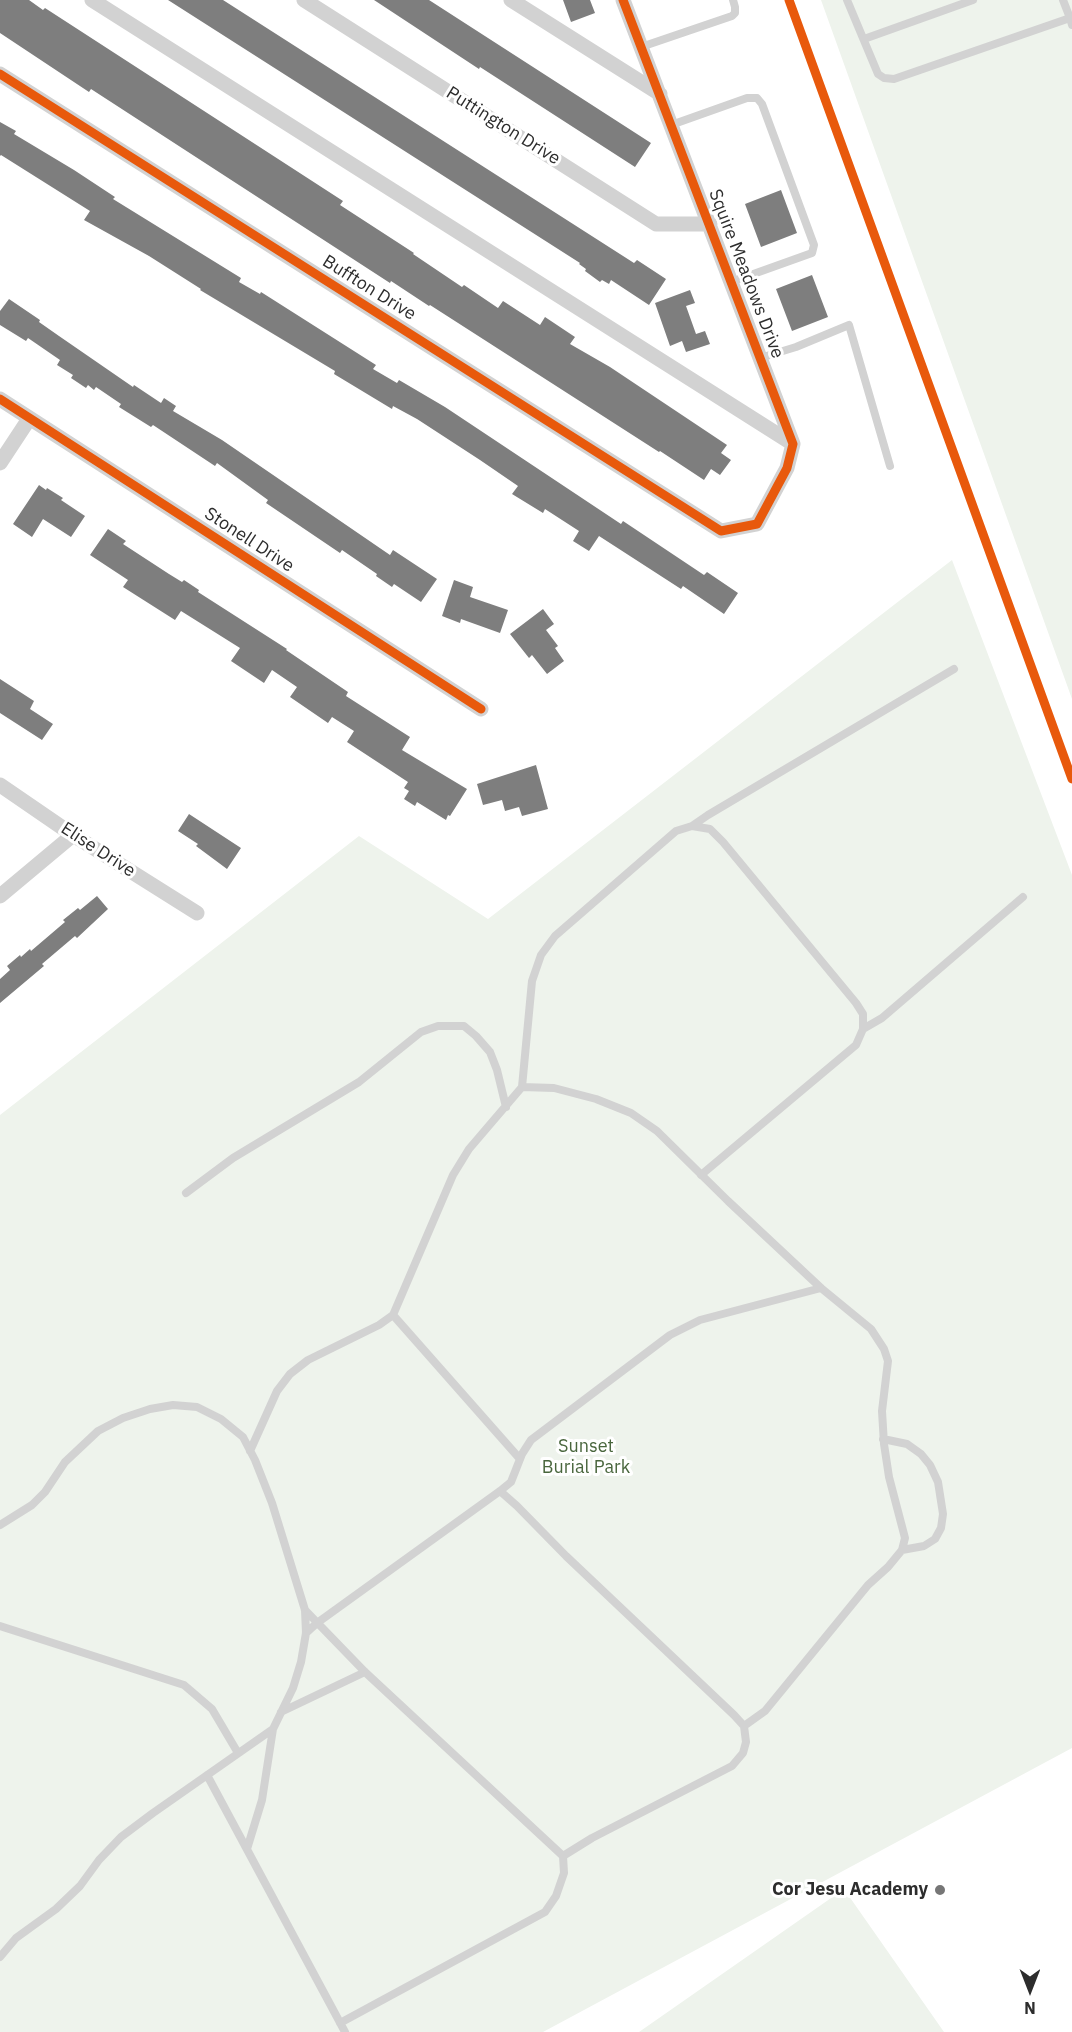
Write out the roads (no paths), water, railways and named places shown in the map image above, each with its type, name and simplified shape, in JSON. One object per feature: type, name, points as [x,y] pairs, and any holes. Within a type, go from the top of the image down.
[{"type":"street","points":[[92,0],[793,444]]},
{"type":"street","name":"Puttington Drive","points":[[304,0],[656,224],[710,225]]},
{"type":"street","points":[[511,0],[660,94]]},
{"type":"street","name":"Squire Meadows Drive","points":[[623,0],[793,444]]},
{"type":"street","name":"Buffton Drive","points":[[0,74],[721,531],[757,524],[787,468],[793,444]]},
{"type":"street","name":"Stonell Drive","points":[[0,399],[481,709]]},
{"type":"street","points":[[0,463],[29,419]]},
{"type":"street","name":"Elise Drive","points":[[0,785],[73,835],[197,913]]},
{"type":"street","points":[[0,896],[73,835]]},
{"type":"lane","points":[[641,47],[732,16],[735,13],[733,0]]},
{"type":"lane","points":[[847,0],[878,74],[884,78],[894,79],[1071,21],[1063,0]]},
{"type":"lane","points":[[864,39],[973,0]]},
{"type":"lane","points":[[671,125],[747,98],[757,98],[762,104],[814,244],[812,252],[731,282]]},
{"type":"lane","points":[[760,358],[796,347],[849,325],[890,466]]},
{"type":"lane","points":[[250,1451],[278,1391],[290,1374],[308,1360],[379,1325],[393,1315],[453,1175],[469,1149],[522,1087],[532,981],[541,956],[555,936],[676,831],[692,826],[954,669]]},
{"type":"lane","points":[[692,826],[710,829],[863,1014],[863,1029],[856,1045],[701,1174]]},
{"type":"lane","points":[[863,1029],[882,1018],[1023,897]]},
{"type":"lane","points":[[186,1194],[233,1158],[358,1082],[421,1032],[438,1026],[464,1026],[477,1036],[490,1052],[506,1107]]},
{"type":"lane","points":[[522,1087],[554,1088],[596,1099],[631,1113],[657,1131],[821,1288],[871,1329],[884,1349],[888,1361],[882,1411],[884,1439],[889,1477],[905,1538],[902,1550],[888,1567],[868,1584],[765,1711],[744,1726]]},
{"type":"lane","points":[[306,1633],[511,1482],[531,1440],[670,1335],[700,1320],[821,1288]]},
{"type":"lane","points":[[393,1315],[520,1459]]},
{"type":"lane","points":[[0,1525],[32,1505],[45,1492],[65,1462],[98,1431],[123,1418],[150,1409],[173,1406],[197,1407],[221,1419],[243,1437],[272,1503],[305,1610],[306,1633],[301,1662],[273,1729],[262,1800],[247,1849]]},
{"type":"lane","points":[[884,1439],[907,1444],[921,1454],[930,1464],[938,1482],[943,1515],[941,1528],[935,1539],[924,1546],[902,1550]]},
{"type":"lane","points":[[500,1491],[734,1715],[744,1726],[747,1742],[743,1753],[732,1766],[563,1856]]},
{"type":"lane","points":[[305,1610],[365,1672],[563,1856],[564,1873],[556,1896],[545,1912],[340,2023]]},
{"type":"lane","points":[[0,1626],[184,1685],[212,1709],[238,1753]]},
{"type":"lane","points":[[281,1712],[365,1672]]},
{"type":"lane","points":[[0,1957],[16,1938],[56,1909],[80,1886],[99,1860],[121,1837],[273,1729]]},
{"type":"lane","points":[[207,1774],[345,2032]]},
{"type":"place","name":"Cor Jesu Academy","points":[[940,1890]]},
{"type":"park label","name":"Sunset Burial Park","points":[[586,1457]]}]
